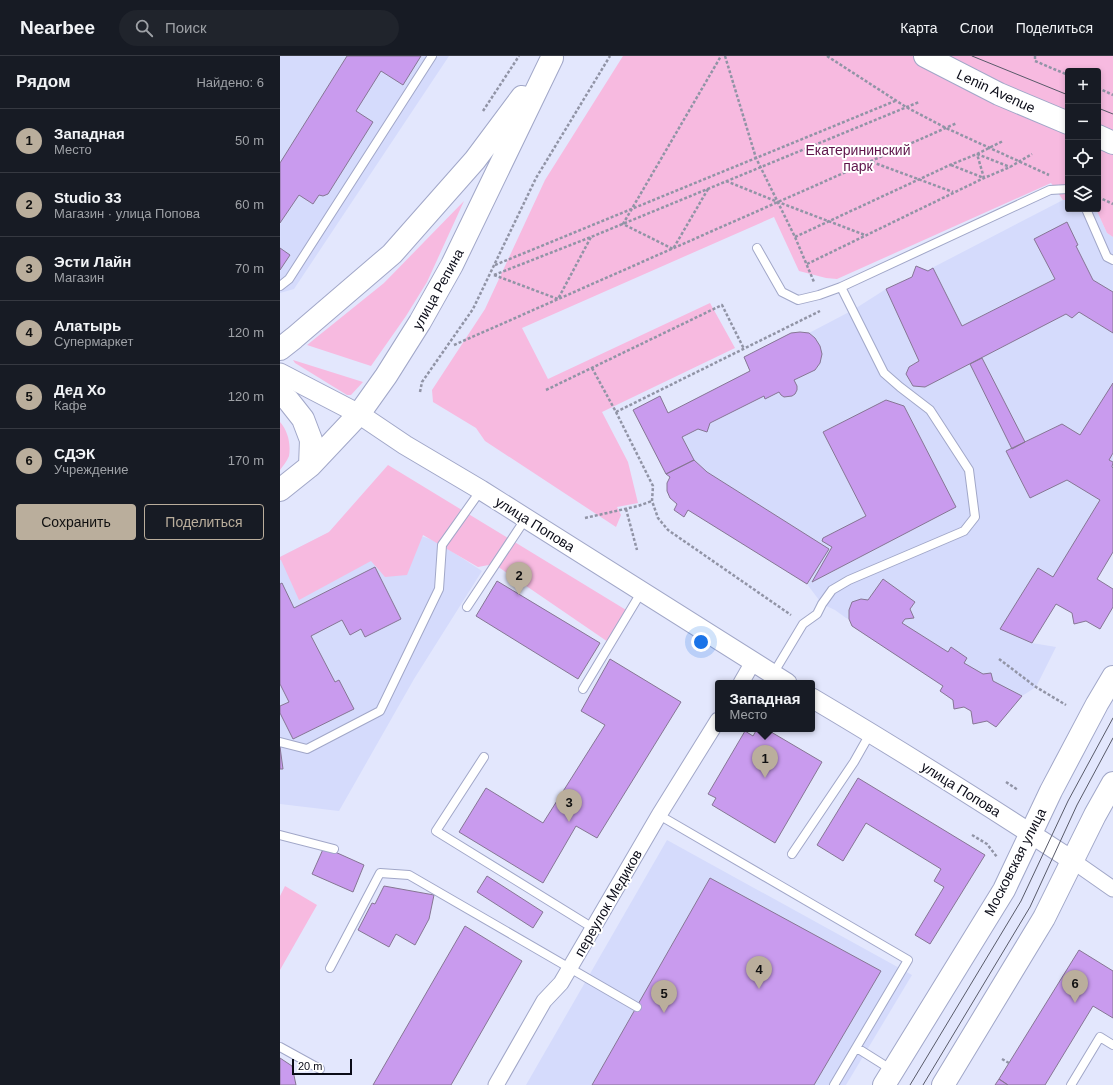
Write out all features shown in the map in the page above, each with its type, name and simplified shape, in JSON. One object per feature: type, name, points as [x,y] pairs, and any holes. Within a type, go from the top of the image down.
[{"type":"main road","name":"Lenin Avenue","points":[[925,56],[999,94],[1065,122]]},
{"type":"main road","name":"улица Репина","points":[[280,349],[392,254],[475,160],[553,57]]},
{"type":"main road","name":"улица Репина","points":[[280,490],[310,466],[359,414],[386,376],[420,322],[452,265],[553,57]]},
{"type":"main road","points":[[1101,137],[1113,143]]},
{"type":"main road","points":[[280,394],[288,400],[303,419],[311,440],[310,466]]},
{"type":"main road","name":"Московская улица","points":[[889,1078],[1004,890],[1050,791],[1113,676]]},
{"type":"main road","points":[[943,1085],[1044,918],[1095,815],[1113,783]]},
{"type":"street","name":"улица Попова","points":[[280,373],[359,414],[405,445],[526,518],[780,679]]},
{"type":"street","points":[[743,680],[753,662]]},
{"type":"street","name":"улица Попова","points":[[815,700],[871,732],[1031,833],[1113,889]]},
{"type":"street","name":"переулок Медиков","points":[[496,1085],[544,1001],[561,983],[659,816],[715,725]]},
{"type":"lane","points":[[280,286],[289,279],[432,56]]},
{"type":"lane","points":[[757,248],[782,292],[798,300],[819,296],[1050,190],[1065,189]]},
{"type":"lane","points":[[1087,212],[1107,257],[1113,260]]},
{"type":"lane","points":[[780,679],[803,624],[817,614],[832,590],[849,580],[964,531],[975,517],[969,470],[930,410],[900,387],[884,372],[841,287]]},
{"type":"lane","points":[[280,742],[307,750],[380,711],[439,589],[442,545],[454,526],[481,490]]},
{"type":"lane","points":[[467,607],[526,518]]},
{"type":"lane","points":[[583,689],[642,591]]},
{"type":"lane","points":[[792,854],[854,762],[871,732]]},
{"type":"lane","points":[[484,756],[436,831],[593,928]]},
{"type":"lane","points":[[659,816],[908,960],[834,1085]]},
{"type":"lane","points":[[280,835],[334,849]]},
{"type":"lane","points":[[330,968],[380,873],[409,875],[636,1007]]},
{"type":"lane","points":[[1071,1085],[1100,1037],[1113,1045]]},
{"type":"lane","points":[[280,1047],[320,1069]]},
{"type":"lane","points":[[857,1048],[889,1078]]},
{"type":"path","points":[[481,114],[519,56]]},
{"type":"path","points":[[420,392],[422,382],[472,309],[495,265],[536,178],[610,56]]},
{"type":"path","points":[[623,224],[722,56]]},
{"type":"path","points":[[616,412],[825,308],[795,237],[756,158],[725,56]]},
{"type":"path","points":[[827,56],[906,107],[988,148],[1054,177]]},
{"type":"path","points":[[1035,56],[1035,61],[1065,74]]},
{"type":"path","points":[[1101,89],[1113,95]]},
{"type":"path","points":[[495,265],[895,101]]},
{"type":"path","points":[[558,299],[494,275],[592,237],[760,166],[919,102]]},
{"type":"path","points":[[454,345],[957,123]]},
{"type":"path","points":[[795,237],[1003,141]]},
{"type":"path","points":[[977,154],[1010,167]]},
{"type":"path","points":[[977,154],[984,178]]},
{"type":"path","points":[[807,264],[954,192],[1010,167],[1032,154]]},
{"type":"path","points":[[871,161],[954,192]]},
{"type":"path","points":[[950,165],[984,178]]},
{"type":"path","points":[[726,181],[865,236]]},
{"type":"path","points":[[673,249],[708,188]]},
{"type":"path","points":[[1101,198],[1113,204]]},
{"type":"path","points":[[623,224],[673,249]]},
{"type":"path","points":[[558,299],[592,237]]},
{"type":"path","points":[[546,390],[722,305],[744,349]]},
{"type":"path","points":[[592,368],[653,486],[652,502],[658,518],[668,530],[803,624]]},
{"type":"path","points":[[585,518],[652,502]]},
{"type":"path","points":[[626,509],[637,550]]},
{"type":"path","points":[[999,659],[1036,687],[1066,705]]},
{"type":"path","points":[[1006,782],[1018,790]]},
{"type":"path","points":[[972,835],[987,844],[999,860]]},
{"type":"path","points":[[1002,1059],[1009,1063]]},
{"type":"shaded area","points":[[280,56],[449,56],[294,289],[280,293]]},
{"type":"shaded area","points":[[1063,200],[1065,200],[1065,212],[1097,212],[1107,233],[1113,237],[1113,552],[1097,579],[1113,589],[1113,607],[1100,629],[1086,621],[1074,624],[1072,613],[1056,604],[1032,643],[1056,647],[1036,687],[1022,696],[996,727],[987,721],[973,724],[971,711],[964,707],[954,709],[952,700],[940,691],[942,686],[852,626],[849,619],[822,604],[807,584],[829,549],[707,472],[694,460],[666,474],[633,410],[660,396],[668,413],[750,371],[744,357],[791,333],[809,333],[853,310],[886,289],[912,277],[916,266],[928,270]]},
{"type":"shaded area","points":[[362,516],[430,539],[482,571],[414,679],[339,811],[280,804],[280,557]]},
{"type":"shaded area","points":[[667,840],[912,975],[846,1085],[526,1085]]},
{"type":"green space","name":"Екатерининский парк","points":[[623,56],[1113,56],[1113,237],[1107,233],[1097,212],[1101,212],[1101,68],[1065,68],[1065,200],[1063,200],[1051,183],[837,279],[826,278],[799,271],[774,217],[522,328],[548,379],[710,303],[735,348],[602,412],[628,462],[638,503],[617,507],[621,515],[616,527],[485,441],[476,428],[433,402],[432,390],[485,309],[545,180]]},
{"type":"green space","points":[[464,201],[427,282],[406,316],[371,366],[307,345],[384,283]]},
{"type":"green space","points":[[293,360],[363,382],[351,395],[347,395],[295,363]]},
{"type":"green space","points":[[280,422],[287,434],[290,447],[289,456],[280,470]]},
{"type":"green space","points":[[388,465],[631,613],[611,644],[494,564],[478,567],[423,535],[407,575],[385,577],[371,561],[299,600],[280,560],[280,557],[329,532]]},
{"type":"green space","points":[[285,886],[317,905],[280,970],[280,896]]},
{"type":"building","points":[[347,56],[421,56],[403,85],[381,71],[356,111],[373,122],[328,194],[323,196],[319,195],[313,204],[299,195],[280,223],[280,163]]},
{"type":"building","points":[[1067,222],[1078,245],[1076,246],[1093,280],[1113,292],[1113,333],[1079,312],[1072,318],[1066,314],[925,387],[913,386],[906,374],[909,367],[919,361],[886,289],[912,277],[916,266],[928,271],[933,268],[962,326],[1055,279],[1034,239]]},
{"type":"building","points":[[280,248],[290,255],[280,270]]},
{"type":"building","points":[[791,333],[809,333],[815,338],[820,346],[822,354],[820,363],[815,370],[794,380],[797,386],[795,394],[784,397],[779,392],[765,399],[764,396],[710,423],[707,432],[698,429],[682,437],[694,460],[666,474],[633,410],[660,396],[668,413],[750,371],[744,357]]},
{"type":"building","points":[[982,358],[1025,442],[1012,449],[970,364]]},
{"type":"building","points":[[1113,383],[1113,453],[1109,460],[1113,462],[1113,552],[1097,579],[1113,589],[1113,607],[1100,629],[1086,621],[1074,624],[1072,613],[1056,604],[1032,643],[1000,629],[1038,568],[1053,577],[1100,500],[1067,480],[1030,498],[1006,451],[1062,424],[1080,435]]},
{"type":"building","points":[[886,400],[904,406],[956,507],[812,582],[832,547],[822,541],[823,538],[866,516],[823,432]]},
{"type":"building","points":[[694,460],[707,472],[829,549],[807,584],[688,510],[684,517],[674,510],[677,504],[670,498],[667,491],[667,483],[670,477],[666,474]]},
{"type":"building","points":[[375,567],[401,619],[365,637],[361,629],[350,635],[342,620],[311,636],[335,682],[339,680],[354,709],[293,739],[280,713],[280,706],[289,702],[280,684],[280,584],[282,583],[294,608]]},
{"type":"building","points":[[883,579],[915,602],[910,609],[914,618],[905,619],[902,623],[948,652],[951,647],[967,658],[964,663],[983,674],[991,673],[993,681],[1022,696],[996,727],[987,721],[973,724],[971,711],[964,707],[954,709],[953,700],[940,691],[943,686],[852,626],[849,619],[849,610],[852,602],[861,599],[868,600]]},
{"type":"building","points":[[497,581],[600,643],[578,679],[476,616]]},
{"type":"building","points":[[610,659],[681,702],[597,838],[576,826],[543,883],[459,832],[486,788],[543,823],[605,725],[581,711]]},
{"type":"building","points":[[744,732],[753,736],[755,732],[771,732],[822,762],[775,843],[712,805],[716,798],[708,794]]},
{"type":"building","points":[[280,747],[283,769],[280,769]]},
{"type":"building","points":[[858,778],[985,855],[930,944],[915,935],[944,887],[934,881],[941,869],[866,823],[843,861],[817,845]]},
{"type":"building","points":[[324,847],[364,865],[353,892],[312,874]]},
{"type":"building","points":[[487,876],[543,912],[533,928],[477,892]]},
{"type":"building","points":[[710,878],[881,971],[814,1085],[592,1085]]},
{"type":"building","points":[[384,886],[434,895],[429,919],[415,945],[396,934],[389,947],[358,930],[372,903],[375,904]]},
{"type":"building","points":[[465,926],[522,961],[451,1085],[373,1085]]},
{"type":"building","points":[[1079,950],[1113,971],[1113,1018],[1093,1006],[1045,1085],[1008,1085],[999,1079]]},
{"type":"building","points":[[280,1058],[292,1066],[296,1085],[280,1085]]},
{"type":"building","points":[[999,1079],[1008,1085],[995,1085]]},
{"type":"tram line","points":[[972,56],[1065,94]]},
{"type":"tram line","points":[[1101,109],[1113,114]]},
{"type":"tram line","points":[[910,1085],[1021,901],[1068,801],[1113,718]]},
{"type":"tram line","points":[[923,1085],[1030,907],[1077,805],[1113,738]]},
{"type":"place","name":"Studio 33","points":[[519,595]]},
{"type":"place","name":"Западная","points":[[765,778]]},
{"type":"place","name":"Эсти Лайн","points":[[569,822]]},
{"type":"place","name":"Алатырь","points":[[759,989]]},
{"type":"place","name":"СДЭК","points":[[1075,1003]]},
{"type":"place","name":"Дед Хо","points":[[664,1013]]}]
